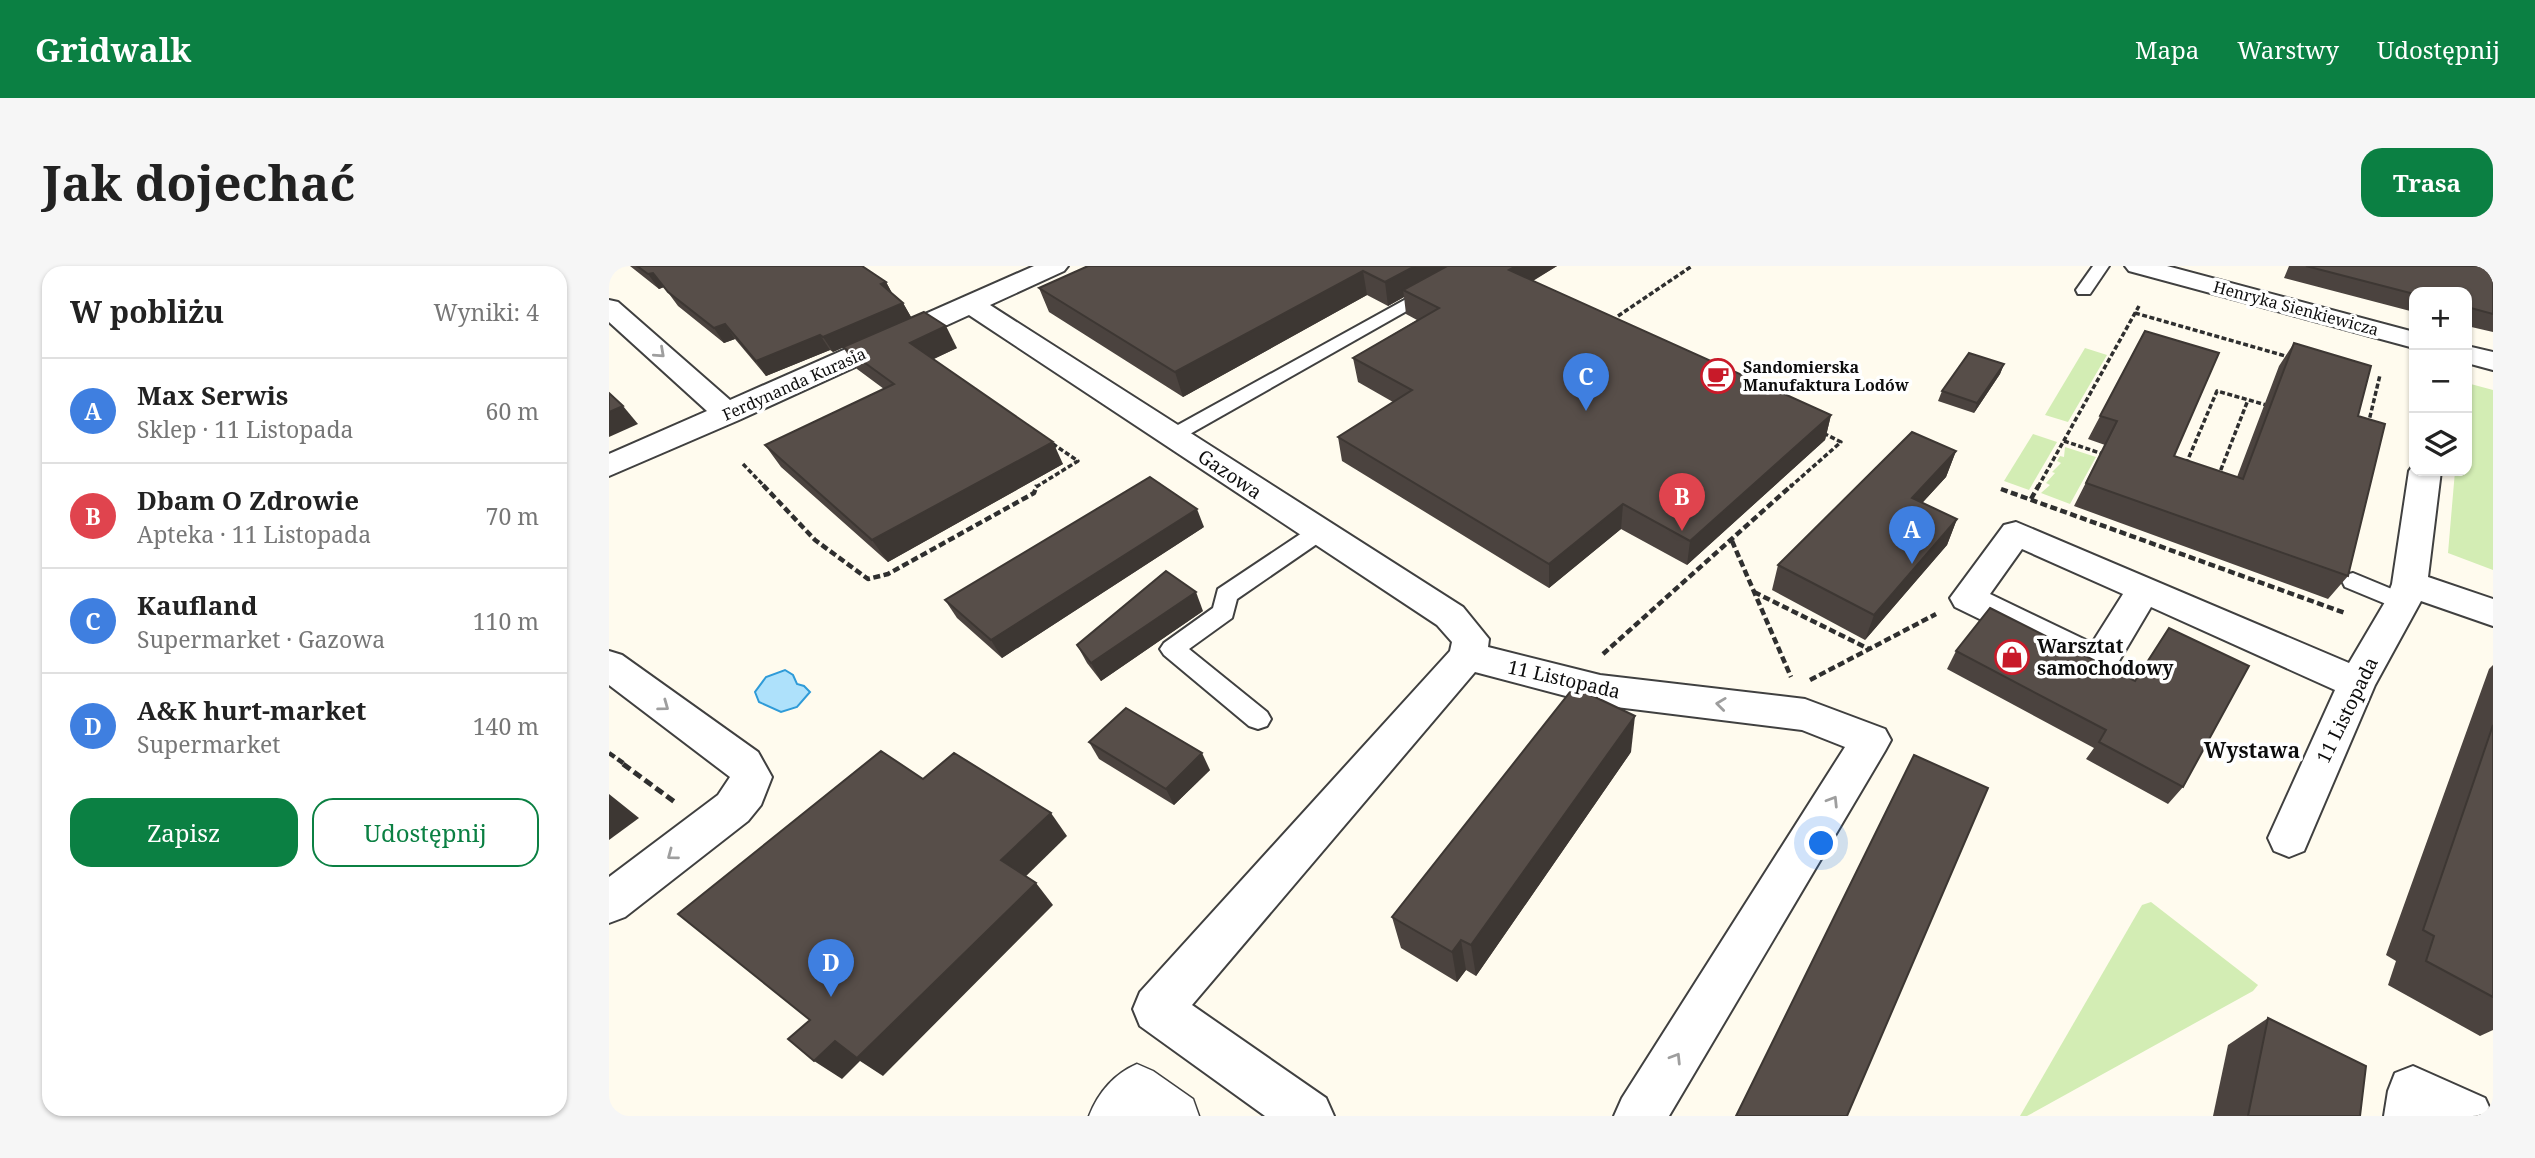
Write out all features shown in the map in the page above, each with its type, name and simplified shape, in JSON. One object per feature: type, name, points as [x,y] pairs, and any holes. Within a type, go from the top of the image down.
[{"type":"street","name":"Ferdynanda Kurasia","points":[[609,466],[1055,266]]},
{"type":"street","name":"Henryka Sienkiewicza","points":[[2138,266],[2409,339]]},
{"type":"street","name":"Gazowa","points":[[971,304],[1174,435],[1243,484],[1450,616],[1471,639],[1467,656]]},
{"type":"street","points":[[609,308],[728,414]]},
{"type":"street","points":[[2472,355],[2493,361]]},
{"type":"street","name":"11 Listopada","points":[[2288,838],[2357,683],[2407,594],[2424,476]]},
{"type":"street","points":[[2143,591],[2099,663],[1968,598],[2016,533],[2357,683]]},
{"type":"street","points":[[2407,594],[2493,613]]},
{"type":"street","points":[[1308,1116],[1157,1009],[1467,656]]},
{"type":"street","name":"11 Listopada","points":[[1467,656],[1600,690],[1784,699],[1805,715],[1871,740],[1640,1116]]},
{"type":"street","points":[[609,665],[744,764],[751,777],[746,793],[733,808],[609,903]]},
{"type":"street","points":[[1112,1116],[1137,1087],[1176,1116]]},
{"type":"street","points":[[2410,1116],[2413,1091],[2467,1116]]},
{"type":"lane","points":[[1174,435],[1478,266]]},
{"type":"lane","points":[[2084,290],[2101,266]]},
{"type":"lane","points":[[1258,719],[1172,649],[1224,612],[1226,595],[1319,532]]},
{"type":"lane","points":[[2353,581],[2407,594]]},
{"type":"path","points":[[1618,316],[1692,266]]},
{"type":"path","points":[[2031,499],[2139,306]]},
{"type":"path","points":[[2135,313],[2301,361]]},
{"type":"path","points":[[2365,435],[2380,375]]},
{"type":"path","points":[[2184,467],[2217,391],[2274,408]]},
{"type":"path","points":[[2218,478],[2248,400]]},
{"type":"path","points":[[1571,682],[1841,442],[1818,430]]},
{"type":"path","points":[[743,464],[815,540],[868,579],[888,574],[1034,493],[1037,485],[1078,461],[1045,438]]},
{"type":"path","points":[[2064,441],[2115,458]]},
{"type":"path","points":[[2001,489],[2356,617]]},
{"type":"path","points":[[1732,541],[1754,592],[1784,699],[1870,649],[1968,598]]},
{"type":"path","points":[[1754,592],[1870,649]]},
{"type":"path","points":[[609,753],[680,806]]},
{"type":"green space","points":[[2085,348],[2107,355],[2068,422],[2045,415]]},
{"type":"green space","points":[[2472,384],[2493,390],[2493,570],[2448,553],[2455,476],[2472,476]]},
{"type":"green space","points":[[2033,434],[2057,442],[2029,490],[2004,481]]},
{"type":"green space","points":[[2065,447],[2096,457],[2070,504],[2041,493],[2050,485],[2046,483],[2061,463],[2057,461],[2060,456],[2064,457]]},
{"type":"green space","points":[[2151,902],[2258,985],[2253,991],[2027,1116],[2020,1116],[2142,905]]},
{"type":"water","points":[[785,670],[793,675],[797,684],[810,692],[797,707],[781,712],[759,702],[755,692],[766,677]]},
{"type":"building","points":[[637,266],[862,266],[886,282],[881,284],[903,303],[823,337],[820,335],[756,361],[725,324],[714,328],[668,292],[653,273],[648,274]]},
{"type":"building","points":[[1088,266],[1415,266],[1385,282],[1363,271],[1175,372],[1039,288]]},
{"type":"building","points":[[1447,266],[1516,266],[1509,270],[1831,415],[1690,541],[1623,504],[1549,564],[1338,437],[1412,390],[1353,358],[1439,308],[1403,290]]},
{"type":"building","points":[[2306,266],[2490,266],[2488,270],[2493,271],[2493,314],[2472,308],[2472,287],[2409,287],[2409,293]]},
{"type":"building","points":[[924,312],[946,326],[910,343],[1053,442],[872,540],[765,445],[894,384],[843,347]]},
{"type":"building","points":[[2145,331],[2219,353],[2174,456],[2243,479],[2294,343],[2371,366],[2358,416],[2385,424],[2348,576],[2086,483],[2117,421],[2100,416]]},
{"type":"building","points":[[1969,353],[2004,364],[1977,403],[1942,391]]},
{"type":"building","points":[[609,393],[623,406],[609,412]]},
{"type":"building","points":[[1912,432],[1956,451],[1912,498],[1957,519],[1874,615],[1778,565]]},
{"type":"building","points":[[1150,477],[1197,509],[991,640],[945,600]]},
{"type":"building","points":[[1166,571],[1196,592],[1091,663],[1077,645]]},
{"type":"building","points":[[1990,608],[2135,681],[2169,628],[2249,666],[2183,787],[2099,742],[2106,730],[1956,651]]},
{"type":"building","points":[[1574,687],[1635,716],[1471,945],[1461,940],[1452,952],[1392,917]]},
{"type":"building","points":[[1126,708],[1202,753],[1166,789],[1089,742]]},
{"type":"building","points":[[2493,725],[2493,997],[2426,961],[2434,936],[2423,930]]},
{"type":"building","points":[[881,751],[923,779],[954,753],[1051,813],[1001,860],[1036,883],[857,1058],[835,1041],[814,1061],[788,1039],[810,1020],[678,914]]},
{"type":"building","points":[[1914,755],[1988,788],[1847,1116],[1736,1116]]},
{"type":"building","points":[[2268,1018],[2366,1066],[2360,1116],[2248,1116]]},
{"type":"place","name":"Sandomierska Manufaktura Lodów","points":[[1718,376]]},
{"type":"place","name":"Kaufland","points":[[1586,411]]},
{"type":"place","name":"Dbam O Zdrowie","points":[[1682,531]]},
{"type":"place","name":"Max Serwis","points":[[1912,564]]},
{"type":"place","name":"Warsztat samochodowy","points":[[2012,657]]},
{"type":"place","name":"A&K hurt-market","points":[[831,997]]},
{"type":"district","name":"Wystawa","points":[[2252,751]]}]
